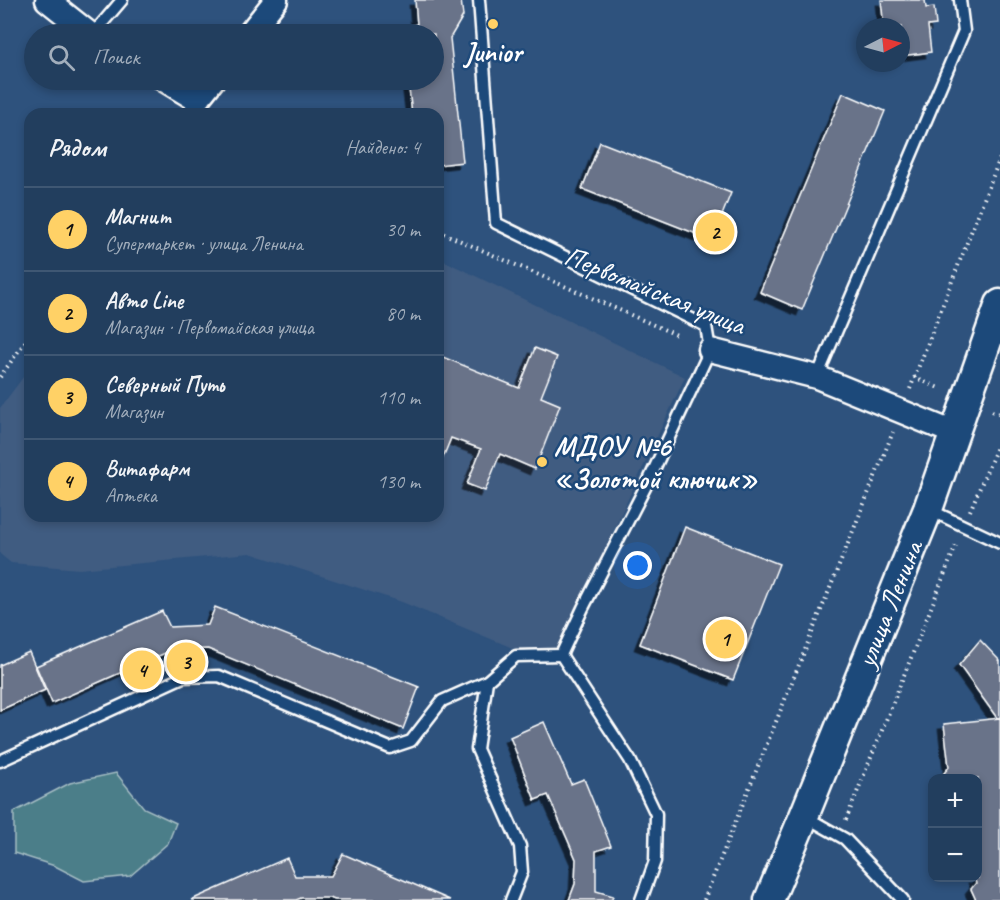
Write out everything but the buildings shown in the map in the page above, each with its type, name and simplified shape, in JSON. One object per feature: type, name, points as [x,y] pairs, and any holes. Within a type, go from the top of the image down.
[{"type":"street","points":[[47,0],[78,24]]},
{"type":"street","points":[[257,24],[276,0]]},
{"type":"street","points":[[180,90],[197,100],[205,90]]},
{"type":"street","name":"улица Ленина","points":[[769,900],[928,509],[1000,304]]},
{"type":"street","name":"Первомайская улица","points":[[710,350],[817,377],[954,433]]},
{"type":"lane","points":[[100,24],[122,0]]},
{"type":"lane","points":[[479,0],[496,223],[706,326],[710,350],[650,480],[561,655]]},
{"type":"lane","points":[[817,377],[964,31],[960,0]]},
{"type":"lane","points":[[928,509],[1000,543]]},
{"type":"lane","points":[[0,761],[183,677],[219,676],[390,748],[411,741],[442,701],[487,681],[516,656],[561,655]]},
{"type":"lane","points":[[561,655],[630,760],[656,814],[655,861],[641,900]]},
{"type":"lane","points":[[487,681],[477,749],[520,846],[522,872],[510,900]]},
{"type":"lane","points":[[804,816],[845,839],[903,900]]},
{"type":"path","points":[[704,900],[902,412],[1000,158]]},
{"type":"path","name":"Первомайская улица","points":[[444,234],[710,350]]},
{"type":"path","points":[[0,377],[24,343]]},
{"type":"path","points":[[840,835],[1000,440]]},
{"type":"shaded area","name":"МДОУ №6 «Золотой ключик»","points":[[444,261],[685,377],[551,664],[402,602],[250,553],[79,569],[11,563],[0,554],[0,408],[24,376],[24,522],[444,522]]},
{"type":"green space","points":[[116,773],[144,808],[176,823],[168,843],[130,876],[84,881],[55,866],[14,853],[14,812],[70,783]]},
{"type":"place","name":"Junior","points":[[493,24]]},
{"type":"place","name":"Авто Line","points":[[715,232]]},
{"type":"place","name":"МДОУ №6 «Золотой ключик»","points":[[542,462]]},
{"type":"place","name":"Магнит","points":[[725,639]]},
{"type":"place","name":"Северный Путь","points":[[186,662]]},
{"type":"place","name":"Витафарм","points":[[142,670]]}]
